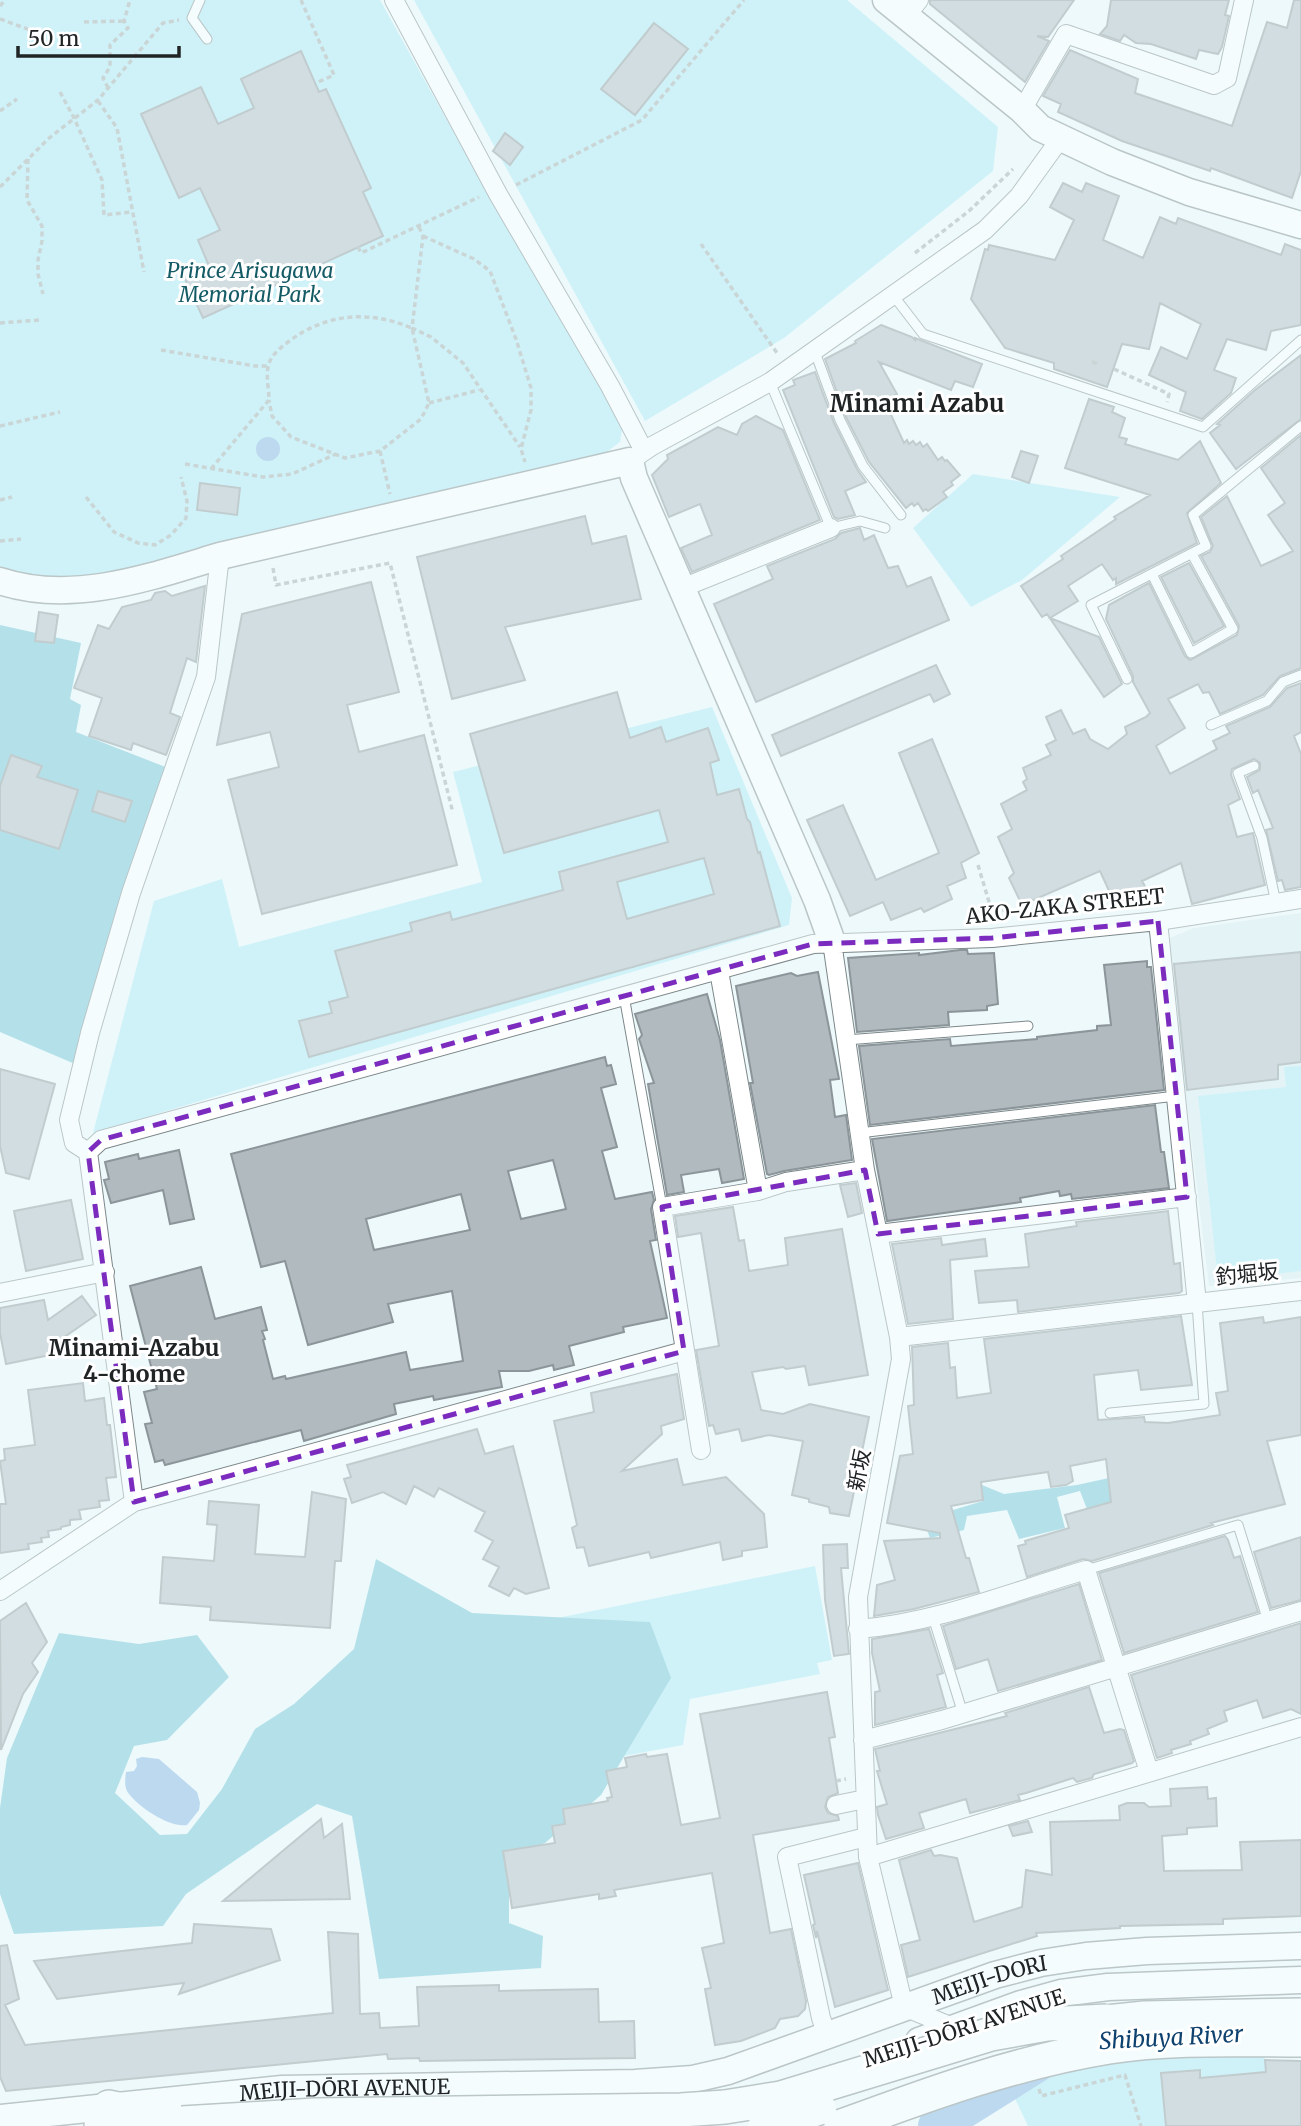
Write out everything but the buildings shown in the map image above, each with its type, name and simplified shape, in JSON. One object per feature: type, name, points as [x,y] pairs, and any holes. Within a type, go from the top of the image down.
[{"type":"highway","points":[[105,2117],[182,2123],[315,2115],[681,2110],[724,2107],[781,2098],[991,2034],[1047,2024],[1301,2015]]},
{"type":"highway","points":[[765,2126],[958,2057],[1067,2027],[1107,2021]]},
{"type":"highway","points":[[842,2126],[975,2078],[1067,2055],[1149,2043],[1301,2040]]},
{"type":"highway","points":[[895,2126],[950,2102],[1033,2073],[1149,2043]]},
{"type":"main road","points":[[903,6],[1040,128],[1112,163],[1189,192],[1301,225]]},
{"type":"main road","points":[[0,581],[39,589],[93,589],[220,556],[532,484],[637,456],[634,478],[817,900],[832,942]]},
{"type":"main road","name":"MEIJI-DORI","points":[[693,2079],[728,2071],[995,1975],[1052,1961],[1147,1951],[1301,1946]]},
{"type":"main road","name":"MEIJI-DŌRI AVENUE","points":[[694,2124],[1021,2004],[1061,1993],[1108,1987],[1301,1980]]},
{"type":"main road","points":[[693,2079],[694,2124]]},
{"type":"main road","name":"MEIJI-DŌRI AVENUE","points":[[6,2116],[105,2117],[282,2089],[635,2083],[693,2079]]},
{"type":"street","points":[[394,0],[492,194],[610,386],[637,456],[770,382],[985,230],[1019,196],[1060,139]]},
{"type":"street","points":[[1022,110],[1066,34],[1214,85],[1227,78],[1244,0]]},
{"type":"street","points":[[682,588],[831,528]]},
{"type":"street","points":[[134,1502],[88,1152],[74,1143],[69,1120],[90,1032],[131,893],[206,677],[220,556]]},
{"type":"street","name":"AKO-ZAKA STREET","points":[[88,1152],[101,1140],[813,944],[1020,935],[1158,921],[1301,899]]},
{"type":"street","points":[[1158,921],[1197,1303]]},
{"type":"street","name":"新坂","points":[[832,942],[844,1040],[865,1170],[900,1337],[899,1377],[858,1597],[858,1629],[868,1857],[904,2007]]},
{"type":"street","points":[[719,971],[758,1191]]},
{"type":"street","points":[[701,1450],[662,1207],[758,1191],[786,1182],[865,1170]]},
{"type":"street","points":[[878,1234],[1187,1197]]},
{"type":"street","points":[[0,1293],[105,1272]]},
{"type":"street","name":"釣堀坂","points":[[900,1337],[1301,1291]]},
{"type":"street","points":[[0,1591],[134,1502],[684,1351]]},
{"type":"street","points":[[858,1629],[895,1626],[933,1617],[1086,1570],[1149,1772]]},
{"type":"street","points":[[863,1740],[963,1714],[1301,1611]]},
{"type":"street","points":[[868,1857],[1301,1727]]},
{"type":"street","points":[[836,1805],[865,1799]]},
{"type":"street","points":[[827,2035],[821,2018],[787,1857],[866,1837]]},
{"type":"street","points":[[904,2007],[954,2028]]},
{"type":"lane","points":[[200,0],[192,18],[207,39]]},
{"type":"lane","points":[[893,295],[923,334],[1203,427],[1301,340]]},
{"type":"lane","points":[[815,352],[840,419],[863,466],[901,515]]},
{"type":"lane","points":[[770,382],[831,528],[860,521],[885,528]]},
{"type":"lane","points":[[1127,679],[1091,605],[1206,546],[1193,515],[1301,426]]},
{"type":"lane","points":[[1152,574],[1191,653],[1233,629],[1192,554]]},
{"type":"lane","points":[[1211,725],[1267,701],[1283,682],[1301,675]]},
{"type":"lane","points":[[1254,765],[1238,773],[1262,838],[1276,903]]},
{"type":"lane","points":[[624,996],[662,1207]]},
{"type":"lane","points":[[844,1040],[1028,1026]]},
{"type":"lane","points":[[859,1133],[1176,1097]]},
{"type":"lane","points":[[1110,1413],[1204,1404],[1197,1303]]},
{"type":"lane","points":[[1086,1570],[1238,1525],[1268,1621]]},
{"type":"lane","points":[[933,1617],[963,1714]]},
{"type":"path","points":[[0,6],[5,0]]},
{"type":"path","points":[[108,88],[103,78],[110,67],[110,45],[128,27],[124,21],[130,0]]},
{"type":"path","points":[[301,0],[334,75],[316,83]]},
{"type":"path","points":[[358,247],[361,253],[492,194],[642,120],[744,0]]},
{"type":"path","points":[[0,187],[27,159],[97,100],[163,23],[192,18]]},
{"type":"path","points":[[0,19],[33,31]]},
{"type":"path","points":[[84,22],[124,21]]},
{"type":"path","points":[[60,92],[102,180],[104,215],[132,212]]},
{"type":"path","points":[[0,111],[17,99]]},
{"type":"path","points":[[97,100],[117,128],[144,272]]},
{"type":"path","points":[[27,159],[27,200],[43,226],[43,241],[38,260],[43,294]]},
{"type":"path","points":[[906,260],[969,211],[1019,163]]},
{"type":"path","points":[[419,227],[423,236],[412,328],[429,403],[421,419],[380,452],[345,458],[291,437],[272,416],[267,366],[277,351],[300,333],[322,322],[352,316],[389,318],[412,328],[431,337],[463,363],[521,449],[532,484]]},
{"type":"path","points":[[423,236],[474,259],[490,271],[531,388],[531,410],[521,449]]},
{"type":"path","points":[[701,244],[788,369]]},
{"type":"path","points":[[0,323],[40,320]]},
{"type":"path","points":[[160,350],[267,366]]},
{"type":"path","points":[[1092,362],[1100,364]]},
{"type":"path","points":[[1114,369],[1169,394],[1163,414]]},
{"type":"path","points":[[429,403],[479,390]]},
{"type":"path","points":[[211,469],[269,400]]},
{"type":"path","points":[[0,426],[60,412]]},
{"type":"path","points":[[380,452],[395,516]]},
{"type":"path","points":[[186,464],[263,477],[292,474],[336,454]]},
{"type":"path","points":[[86,497],[114,532],[138,543],[155,545],[171,536],[186,518],[187,501],[181,477]]},
{"type":"path","points":[[0,500],[12,497]]},
{"type":"path","points":[[0,541],[21,539]]},
{"type":"path","points":[[269,545],[276,585],[390,563],[453,813]]},
{"type":"path","points":[[978,865],[992,912],[1005,910],[1020,935]]},
{"type":"path","points":[[1041,2096],[1125,2075],[1141,2126]]},
{"type":"highlighted area","points":[[1158,921],[1187,1197],[878,1234],[865,1170],[662,1207],[684,1351],[134,1502],[88,1152],[101,1140],[813,944],[992,938]]},
{"type":"shaded area","points":[[268,437],[276,441],[280,449],[276,457],[268,461],[260,457],[256,449],[260,441]]},
{"type":"shaded area","points":[[0,625],[81,643],[70,699],[81,705],[76,732],[168,768],[75,1064],[0,1032]]},
{"type":"shaded area","points":[[1301,913],[1301,1278],[1209,1286],[1167,939],[1194,928]]},
{"type":"shaded area","points":[[1136,1472],[1211,1472],[1087,1509],[1080,1491],[1057,1497],[1065,1528],[1019,1539],[1007,1510],[967,1516],[964,1530],[930,1538],[925,1525],[953,1510],[983,1501],[982,1485],[1004,1494],[1077,1485]]},
{"type":"shaded area","points":[[376,1559],[472,1613],[650,1622],[671,1678],[601,1795],[545,1843],[509,1858],[509,1923],[543,1936],[541,1968],[379,1979],[352,1816],[317,1804],[186,1894],[163,1926],[14,1934],[0,1894],[0,1808],[7,1758],[59,1633],[139,1644],[197,1635],[229,1677],[167,1740],[134,1746],[115,1793],[160,1835],[187,1834],[222,1789],[255,1729],[294,1704],[354,1649]]},
{"type":"shaded area","points":[[136,1759],[159,1759],[197,1792],[199,1810],[187,1825],[172,1823],[156,1816],[127,1792],[126,1772],[134,1771],[137,1766]]},
{"type":"green space","name":"Prince Arisugawa Memorial Park","points":[[0,0],[380,0],[512,237],[623,424],[620,442],[596,460],[132,570],[72,579],[0,572]]},
{"type":"green space","points":[[414,0],[847,0],[998,127],[993,171],[784,338],[645,421]]},
{"type":"green space","points":[[973,474],[1120,497],[1022,580],[971,607],[913,528]]},
{"type":"green space","points":[[712,707],[792,898],[789,925],[93,1133],[154,901],[222,879],[239,947],[482,882],[453,772]]},
{"type":"green space","points":[[1301,1066],[1301,1271],[1218,1280],[1198,1096],[1286,1087],[1284,1067]]},
{"type":"green space","points":[[815,1566],[832,1660],[817,1663],[820,1674],[690,1699],[683,1745],[575,1765],[390,1652]]},
{"type":"green space","points":[[1264,2051],[1270,2126],[1028,2126],[1007,2082],[1103,2063]]},
{"type":"waterway","name":"Shibuya River","points":[[937,2126],[1036,2064]]},
{"type":"district","name":"Minami Azabu","points":[[917,403]]},
{"type":"district","name":"Minami-Azabu 4-chome","points":[[134,1360]]}]
